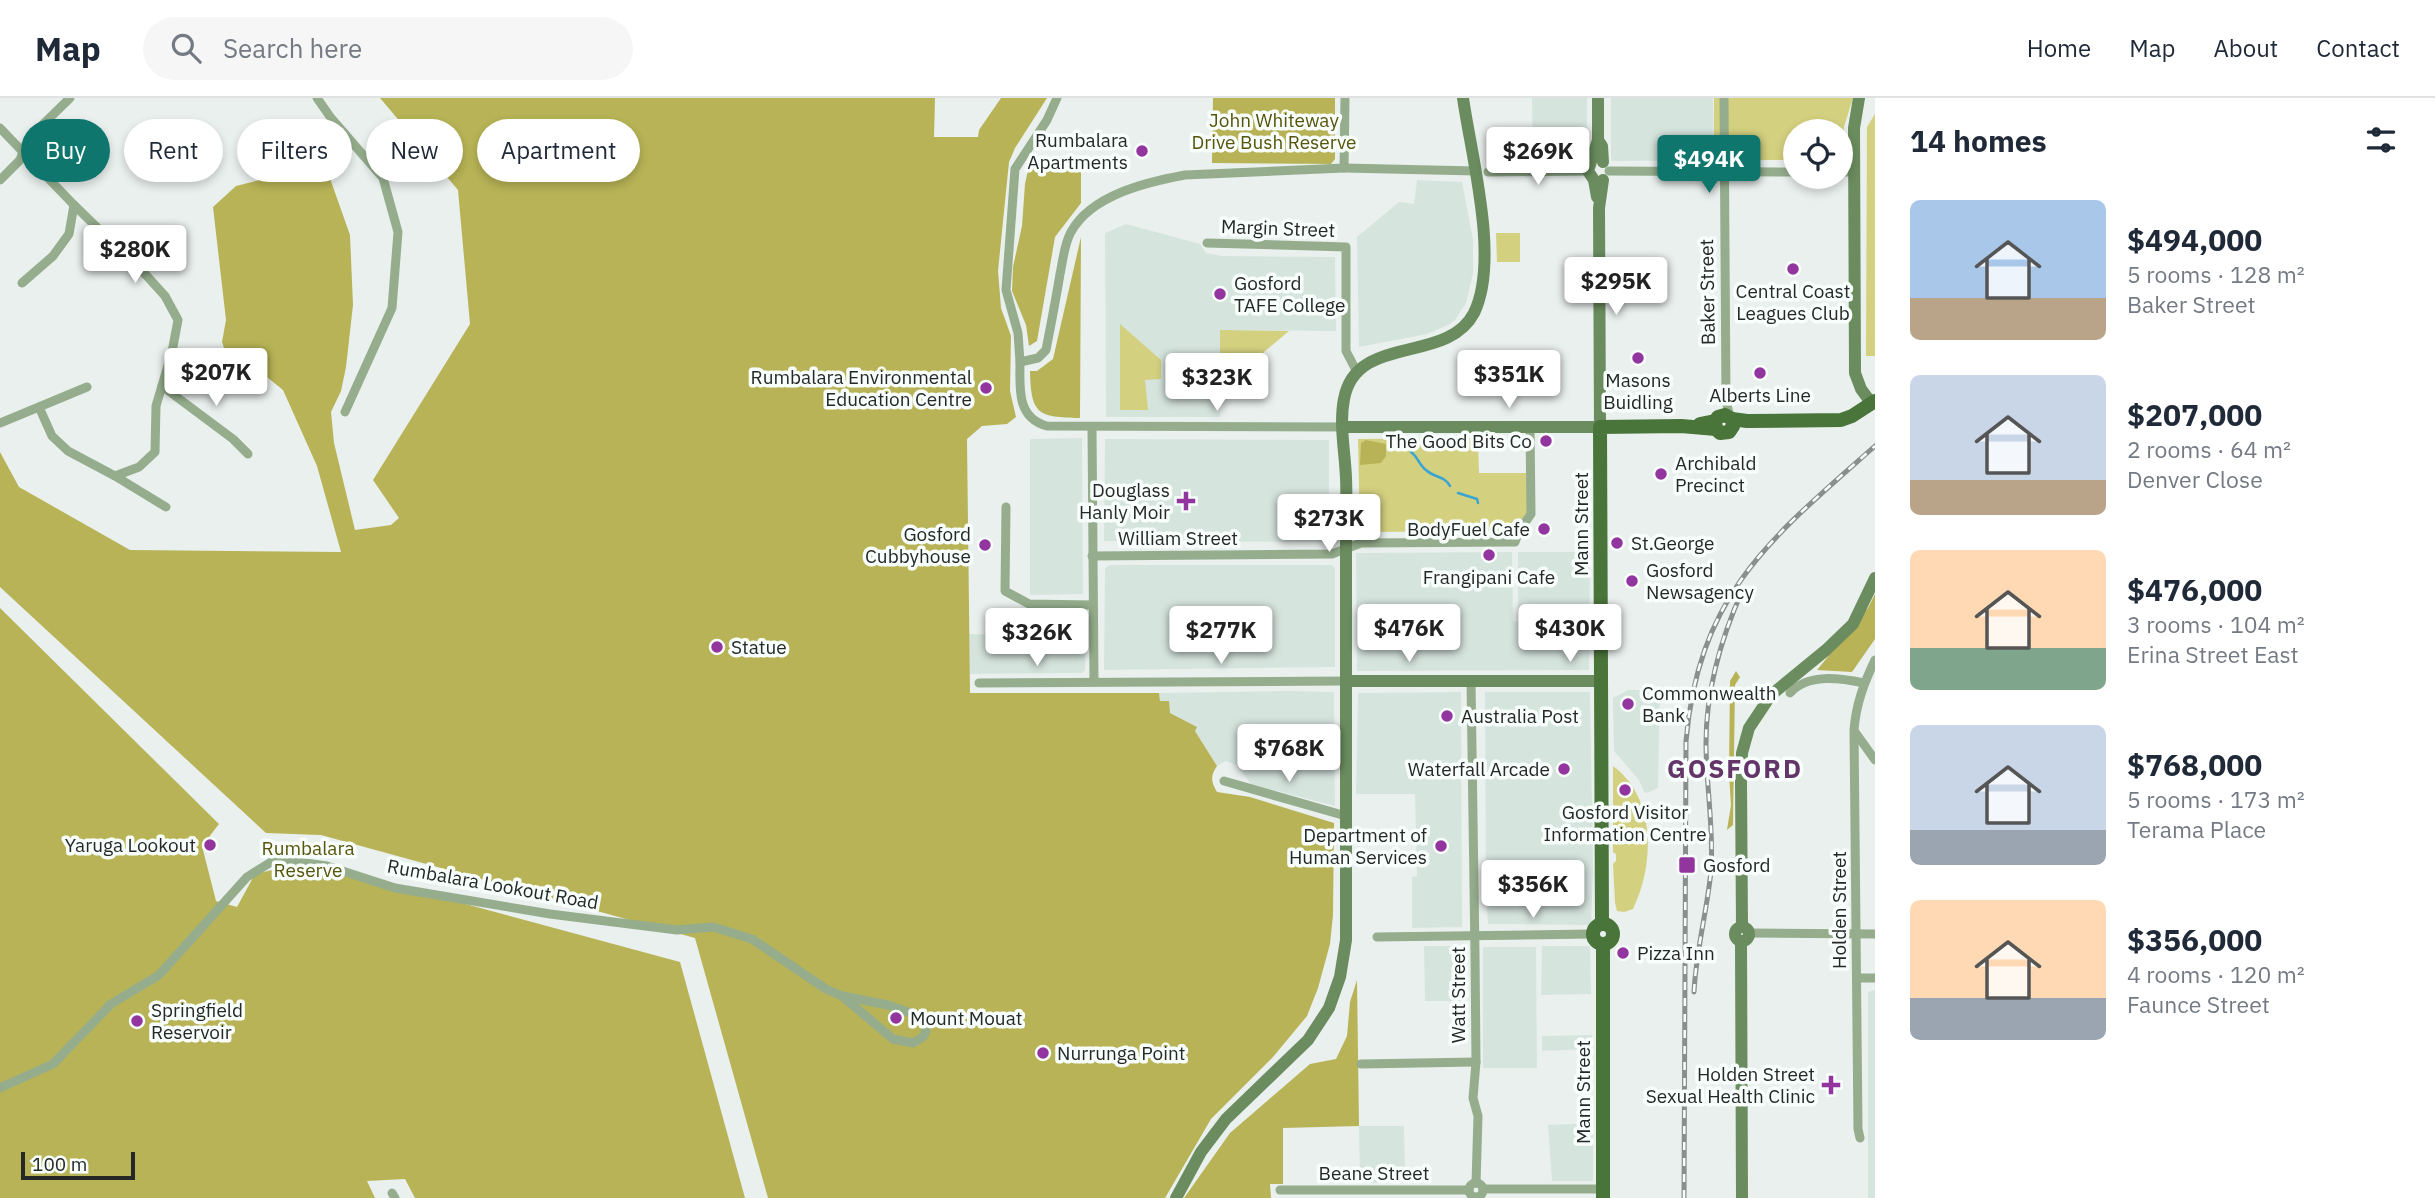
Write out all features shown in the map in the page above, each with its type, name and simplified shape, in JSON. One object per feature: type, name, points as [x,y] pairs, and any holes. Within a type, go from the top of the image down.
[{"type":"main road","points":[[1600,427],[1681,426],[1724,422],[1845,426],[1858,423],[1874,406]]},
{"type":"main road","name":"Mann Street","points":[[1600,427],[1599,934],[1603,1193]]},
{"type":"street","points":[[48,119],[70,98]]},
{"type":"street","points":[[317,98],[383,178],[398,232],[391,308],[345,412]]},
{"type":"street","points":[[1057,98],[1047,120],[1015,169],[1006,290],[1018,333],[1021,400],[1031,419],[1047,426],[1092,427],[1600,427]]},
{"type":"street","points":[[1344,168],[1345,98]]},
{"type":"street","points":[[1176,1198],[1202,1152],[1226,1119],[1308,1041],[1329,1008],[1340,977],[1346,940],[1347,681],[1343,427],[1346,392],[1357,372],[1378,358],[1444,339],[1461,328],[1473,313],[1480,292],[1483,269],[1482,171],[1463,98]]},
{"type":"street","name":"Mann Street","points":[[1598,98],[1598,140],[1594,147],[1599,208],[1600,427]]},
{"type":"street","name":"Baker Street","points":[[1724,98],[1724,422]]},
{"type":"street","points":[[1853,134],[1859,98]]},
{"type":"street","points":[[1854,128],[1865,98]]},
{"type":"street","points":[[0,128],[21,150]]},
{"type":"street","points":[[0,180],[20,160],[21,156]]},
{"type":"street","points":[[1020,362],[1038,358],[1044,353],[1071,232],[1091,209],[1108,199],[1168,178],[1344,168],[1783,173]]},
{"type":"street","points":[[52,182],[146,275],[165,296],[178,320],[172,352],[156,406],[155,452],[139,467],[115,476]]},
{"type":"street","points":[[1848,189],[1855,373],[1861,389],[1874,406]]},
{"type":"street","points":[[22,283],[46,263],[69,234],[74,205]]},
{"type":"street","name":"Margin Street","points":[[1207,243],[1346,247],[1346,351],[1357,372]]},
{"type":"street","points":[[162,386],[233,439],[248,454]]},
{"type":"street","points":[[0,423],[87,387]]},
{"type":"street","points":[[38,407],[52,436],[68,451],[166,508]]},
{"type":"street","points":[[1092,427],[1094,682]]},
{"type":"street","name":"William Street","points":[[1092,556],[1332,554],[1361,543],[1515,542],[1531,514],[1530,427]]},
{"type":"street","points":[[1006,507],[1005,590],[1029,604],[1093,605]]},
{"type":"street","points":[[1742,1198],[1742,753],[1749,728],[1771,695],[1853,624],[1875,578]]},
{"type":"street","name":"Holden Street","points":[[1860,1138],[1854,730],[1856,709],[1875,660]]},
{"type":"street","points":[[1790,693],[1805,681],[1847,679],[1864,683]]},
{"type":"street","name":"Watt Street","points":[[1471,681],[1476,1062],[1474,1098],[1478,1116],[1476,1191]]},
{"type":"street","points":[[979,683],[1601,681]]},
{"type":"street","points":[[1854,730],[1875,760]]},
{"type":"street","points":[[1224,781],[1346,816]]},
{"type":"street","name":"Rumbalara Lookout Road","points":[[0,1088],[53,1064],[111,1004],[159,975],[247,877],[276,859],[327,866],[395,888],[551,914],[677,930],[713,927],[752,939],[826,989],[842,996],[888,1005],[919,1016],[923,1018],[926,1031],[923,1037],[913,1043],[893,1039],[842,996]]},
{"type":"street","points":[[1377,937],[1599,934]]},
{"type":"street","points":[[1744,934],[1875,934]]},
{"type":"street","points":[[1857,978],[1875,978]]},
{"type":"street","points":[[1361,1064],[1476,1062]]},
{"type":"street","name":"Beane Street","points":[[1280,1190],[1348,1194],[1476,1191],[1603,1193]]},
{"type":"shaded area","points":[[1532,98],[1587,98],[1587,160],[1533,161]]},
{"type":"shaded area","points":[[1611,98],[1713,98],[1714,160],[1611,161]]},
{"type":"shaded area","points":[[1714,98],[1853,98],[1846,119],[1783,119],[1783,160],[1714,160]]},
{"type":"shaded area","points":[[1875,114],[1875,356],[1866,356],[1867,127]]},
{"type":"shaded area","name":"Gosford TAFE College","points":[[1417,180],[1462,182],[1473,240],[1473,273],[1466,303],[1455,320],[1427,334],[1359,347],[1357,237],[1399,202],[1414,204]]},
{"type":"shaded area","name":"Gosford TAFE College","points":[[1126,224],[1200,244],[1206,253],[1222,256],[1335,257],[1336,331],[1220,330],[1220,417],[1106,417],[1105,233]]},
{"type":"shaded area","points":[[1496,233],[1520,233],[1520,262],[1497,262]]},
{"type":"shaded area","points":[[1120,324],[1161,360],[1161,379],[1145,380],[1148,410],[1120,410]]},
{"type":"shaded area","points":[[1220,330],[1289,331],[1264,352],[1261,362],[1220,362]]},
{"type":"shaded area","points":[[1082,438],[1083,594],[1030,595],[1030,439]]},
{"type":"shaded area","points":[[1478,438],[1479,473],[1528,473],[1529,506],[1517,524],[1507,531],[1360,532],[1358,439]]},
{"type":"shaded area","points":[[1105,439],[1329,440],[1329,542],[1104,541]]},
{"type":"shaded area","points":[[1512,552],[1513,621],[1518,622],[1518,552],[1590,552],[1589,670],[1357,671],[1356,553]]},
{"type":"shaded area","points":[[1109,565],[1332,565],[1335,568],[1335,667],[1104,670],[1105,569]]},
{"type":"shaded area","points":[[969,634],[1006,635],[1006,650],[1023,653],[1039,653],[1039,641],[1086,641],[1085,670],[1082,673],[970,674]]},
{"type":"shaded area","points":[[1628,690],[1660,690],[1658,788],[1647,793],[1614,751],[1613,698]]},
{"type":"shaded area","points":[[1334,692],[1335,806],[1251,784],[1236,765],[1226,761],[1217,766],[1195,731],[1196,727],[1170,713],[1160,701],[1159,693]]},
{"type":"shaded area","points":[[1461,692],[1462,927],[1412,928],[1412,877],[1417,876],[1415,794],[1356,794],[1358,693]]},
{"type":"shaded area","points":[[1485,692],[1590,692],[1593,869],[1591,925],[1488,924]]},
{"type":"shaded area","points":[[1613,766],[1627,779],[1637,795],[1644,813],[1647,833],[1648,853],[1640,891],[1633,909],[1624,912],[1617,911],[1615,903]]},
{"type":"shaded area","points":[[1424,946],[1465,946],[1466,1001],[1425,1001]]},
{"type":"shaded area","points":[[1542,946],[1590,946],[1591,994],[1541,995]]},
{"type":"shaded area","points":[[1483,947],[1536,947],[1537,1068],[1483,1068]]},
{"type":"shaded area","points":[[1875,990],[1875,1198],[1868,1198],[1868,992]]},
{"type":"shaded area","points":[[1592,1035],[1592,1049],[1542,1051],[1542,1036]]},
{"type":"shaded area","points":[[1593,1123],[1593,1181],[1552,1181],[1548,1125]]},
{"type":"shaded area","points":[[1359,1126],[1404,1126],[1405,1182],[1360,1183]]},
{"type":"green space","name":"Rumbalara Reserve","points":[[380,98],[935,98],[934,137],[978,137],[979,130],[1001,98],[1047,98],[1009,162],[998,271],[1001,308],[1011,336],[1010,391],[1016,417],[1007,424],[982,426],[967,439],[970,693],[1159,693],[1160,701],[1169,701],[1170,713],[1197,727],[1195,731],[1217,766],[1212,779],[1217,792],[1250,797],[1334,823],[1330,944],[1307,1016],[1273,1057],[1211,1119],[1165,1198],[768,1198],[695,938],[321,835],[266,833],[0,587],[0,452],[19,487],[130,550],[341,552],[317,466],[283,390],[257,369],[229,362],[222,342],[226,320],[213,207],[236,186],[252,182],[331,182],[350,235],[353,305],[346,367],[341,391],[331,412],[334,443],[355,530],[391,525],[399,518],[373,480],[470,324],[458,190],[451,182],[463,182],[463,119],[398,119]]},
{"type":"green space","name":"John Whiteway Drive Bush Reserve","points":[[1213,98],[1335,98],[1335,159],[1331,164],[1212,163]]},
{"type":"green space","points":[[1030,161],[1081,162],[1081,203],[1055,237],[1037,341],[1029,346],[1026,325],[1012,291],[1013,267],[1022,226],[1025,184]]},
{"type":"green space","points":[[1081,237],[1080,418],[1055,416],[1040,411],[1032,397],[1030,371],[1037,371],[1053,359]]},
{"type":"green space","points":[[1366,440],[1386,444],[1386,456],[1381,463],[1360,465],[1361,443]]},
{"type":"green space","points":[[1875,594],[1875,639],[1852,672],[1817,670],[1868,608]]},
{"type":"green space","points":[[0,608],[219,824],[202,846],[216,901],[237,907],[255,874],[281,868],[328,867],[680,962],[745,1198],[415,1198],[405,1179],[367,1181],[375,1198],[0,1198]]},
{"type":"green space","points":[[1736,671],[1740,677],[1735,685],[1733,825],[1727,830],[1731,805],[1730,681]]},
{"type":"green space","points":[[1357,980],[1359,1126],[1283,1128],[1283,1184],[1270,1184],[1271,1198],[1184,1198],[1230,1133],[1310,1064],[1336,1059],[1347,1036],[1350,1002]]},
{"type":"waterway","points":[[1412,443],[1411,452],[1424,468],[1450,486]]},
{"type":"waterway","points":[[1458,493],[1477,499],[1478,503]]},
{"type":"railway","points":[[1684,1198],[1686,741],[1694,690],[1706,645],[1724,607],[1746,572],[1803,510],[1875,446]]},
{"type":"railway","points":[[1694,992],[1711,871],[1706,743],[1709,703],[1716,664],[1743,589]]},
{"type":"place","name":"Rumbalara Apartments","points":[[1142,151]]},
{"type":"place","name":"Central Coast Leagues Club","points":[[1793,269]]},
{"type":"place","name":"Gosford TAFE College","points":[[1220,294]]},
{"type":"place","name":"Masons Buidling","points":[[1638,358]]},
{"type":"place","name":"Alberts Line","points":[[1760,373]]},
{"type":"place","name":"Rumbalara Environmental Education Centre","points":[[986,388]]},
{"type":"place","name":"The Good Bits Co","points":[[1546,441]]},
{"type":"place","name":"Archibald Precinct","points":[[1661,474]]},
{"type":"place","name":"Douglass Hanly Moir","points":[[1186,501]]},
{"type":"place","name":"BodyFuel Cafe","points":[[1544,529]]},
{"type":"place","name":"St.George","points":[[1617,543]]},
{"type":"place","name":"Gosford Cubbyhouse","points":[[985,545]]},
{"type":"place","name":"Frangipani Cafe","points":[[1489,555]]},
{"type":"place","name":"Gosford Newsagency","points":[[1632,581]]},
{"type":"place","name":"Statue","points":[[717,647]]},
{"type":"place","name":"Commonwealth Bank","points":[[1628,704]]},
{"type":"place","name":"Australia Post","points":[[1447,716]]},
{"type":"place","name":"Waterfall Arcade","points":[[1564,769]]},
{"type":"place","name":"Gosford Visitor Information Centre","points":[[1625,790]]},
{"type":"place","name":"Yaruga Lookout","points":[[210,845]]},
{"type":"place","name":"Department of Human Services","points":[[1441,846]]},
{"type":"place","name":"Gosford","points":[[1687,865]]},
{"type":"place","name":"Pizza Inn","points":[[1623,953]]},
{"type":"place","name":"Mount Mouat","points":[[896,1018]]},
{"type":"place","name":"Springfield Reservoir","points":[[137,1021]]},
{"type":"place","name":"Nurrunga Point","points":[[1043,1053]]},
{"type":"place","name":"Holden Street Sexual Health Clinic","points":[[1831,1085]]},
{"type":"district","name":"GOSFORD","points":[[1735,769]]}]
